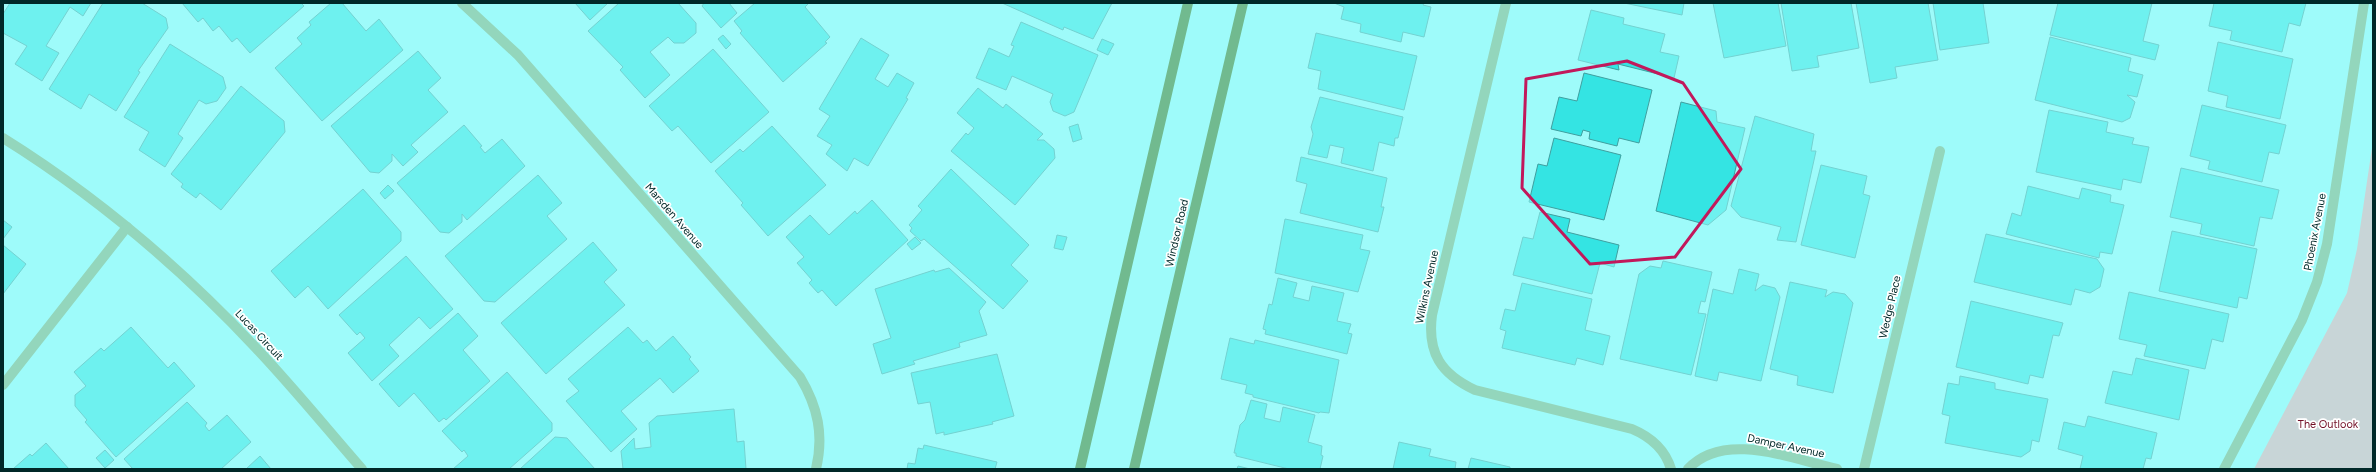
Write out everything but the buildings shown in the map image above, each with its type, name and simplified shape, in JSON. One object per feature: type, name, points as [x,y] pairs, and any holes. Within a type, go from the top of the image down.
[{"type":"main road","points":[[1080,469],[1188,3]]},
{"type":"main road","name":"Windsor Road","points":[[1134,469],[1243,3]]},
{"type":"street","name":"Marsden Avenue","points":[[462,3],[518,55],[800,377],[811,396],[818,417],[820,438],[816,469]]},
{"type":"street","name":"Wilkins Avenue","points":[[1506,3],[1432,315],[1430,331],[1433,347],[1440,362],[1449,374],[1462,384],[1475,390],[1632,429],[1652,440],[1665,455],[1671,469]]},
{"type":"street","name":"Phoenix Avenue","points":[[2224,469],[2302,320],[2318,282],[2327,244],[2364,3]]},
{"type":"street","name":"Lucas Circuit","points":[[3,138],[51,168],[127,227],[171,264],[256,348],[362,469]]},
{"type":"street","name":"Wedge Place","points":[[1864,469],[1940,151]]},
{"type":"street","points":[[3,385],[127,227]]},
{"type":"street","name":"Damper Avenue","points":[[1688,469],[1707,455],[1723,449],[1740,448],[1836,469]]},
{"type":"highlighted area","points":[[1627,61],[1683,83],[1741,169],[1675,257],[1590,264],[1522,188],[1526,79]]},
{"type":"green space","name":"The Outlook","points":[[2373,141],[2373,469],[2254,469],[2347,293],[2357,249]]}]
